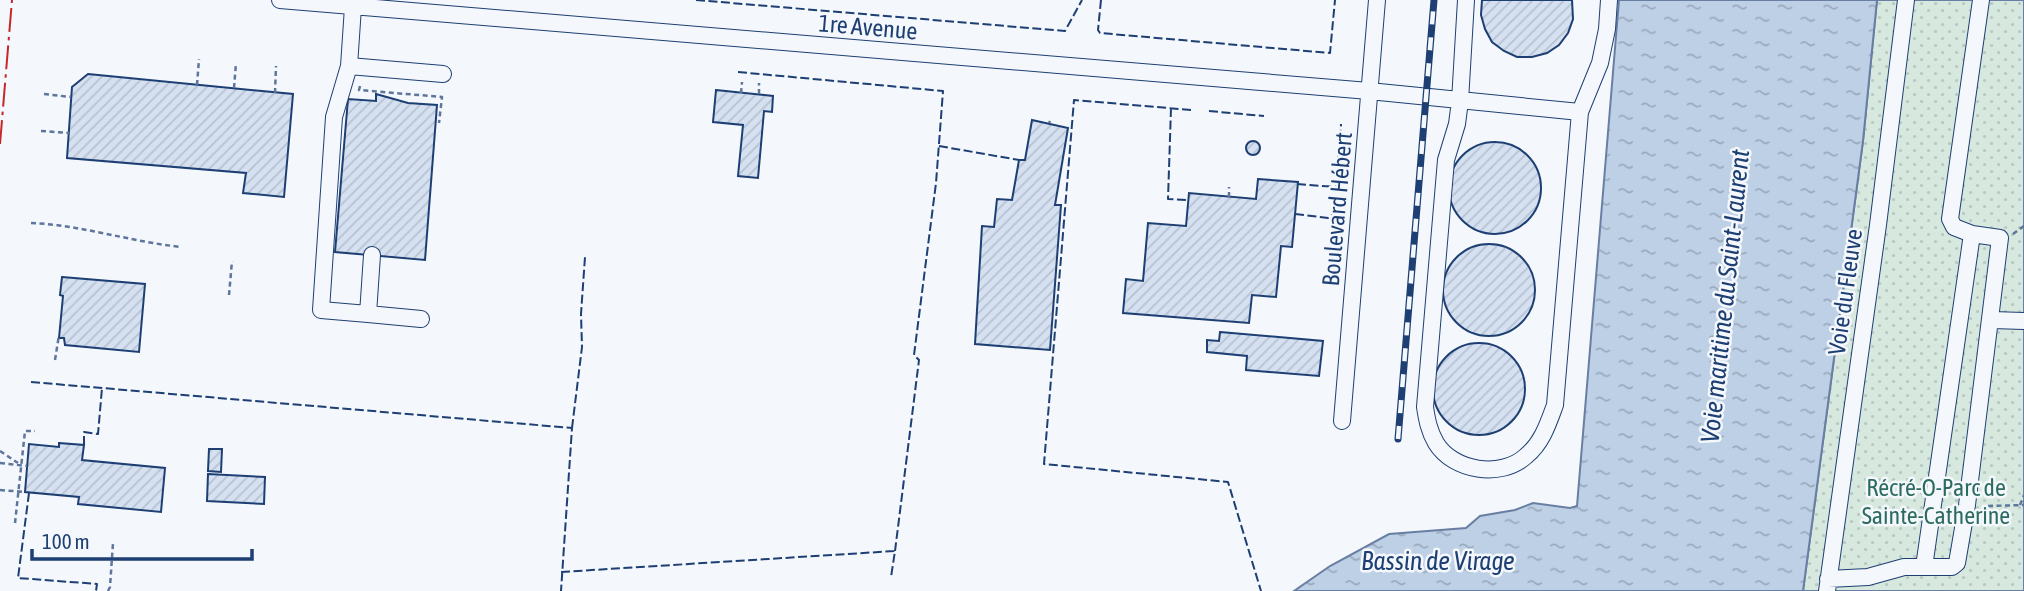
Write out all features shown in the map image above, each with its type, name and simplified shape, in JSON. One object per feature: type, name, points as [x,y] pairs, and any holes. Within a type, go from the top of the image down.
[{"type":"street","name":"1re Avenue","points":[[280,0],[1369,91],[1580,112]]},
{"type":"street","name":"Boulevard Hébert","points":[[1342,421],[1377,0]]},
{"type":"street","points":[[1466,0],[1460,101],[1457,124],[1446,160],[1425,407],[1428,428],[1437,445],[1452,459],[1486,470],[1504,468],[1525,458],[1543,437],[1555,405],[1580,112],[1600,63],[1607,29],[1609,0]]},
{"type":"street","name":"Voie du Fleuve","points":[[1827,585],[1878,225],[1906,0]]},
{"type":"street","points":[[1827,585],[1904,567],[1952,567],[1957,563],[1992,320],[2000,238],[1972,234],[1954,227],[1950,219],[1981,0]]},
{"type":"street","points":[[353,7],[349,66],[334,117],[321,310],[421,319]]},
{"type":"street","points":[[349,66],[443,74]]},
{"type":"street","points":[[1924,567],[1972,234]]},
{"type":"street","points":[[368,314],[372,255]]},
{"type":"street","points":[[1992,320],[2024,321]]},
{"type":"path","points":[[197,85],[199,60]]},
{"type":"path","points":[[234,88],[236,63]]},
{"type":"path","points":[[275,93],[276,66]]},
{"type":"path","points":[[360,82],[359,90],[442,97],[439,124]]},
{"type":"path","points":[[741,93],[742,82]]},
{"type":"path","points":[[759,94],[760,83]]},
{"type":"path","points":[[44,94],[71,97]]},
{"type":"path","points":[[41,131],[69,133]]},
{"type":"path","points":[[1229,187],[1229,197]]},
{"type":"path","points":[[31,223],[58,224],[139,242],[182,247]]},
{"type":"path","points":[[229,295],[232,261]]},
{"type":"path","points":[[55,360],[60,335]]},
{"type":"path","points":[[15,523],[25,431],[35,431]]},
{"type":"path","points":[[0,451],[20,465]]},
{"type":"path","points":[[0,463],[27,466]]},
{"type":"path","points":[[0,490],[24,492]]},
{"type":"path","points":[[1989,506],[2022,505],[2024,495]]},
{"type":"path","points":[[108,591],[113,543]]},
{"type":"green space","name":"Récré-O-Parc de Sainte-Catherine","points":[[1877,0],[2024,0],[2024,591],[1803,591],[1863,141]]},
{"type":"water","points":[[1619,0],[1877,0],[1863,141],[1803,591],[1294,591],[1330,566],[1389,534],[1466,528],[1480,516],[1515,510],[1533,503],[1570,508],[1577,506]]},
{"type":"building","points":[[1482,0],[1572,0],[1573,19],[1568,33],[1559,45],[1547,53],[1517,57],[1492,42],[1481,15]]},
{"type":"building","points":[[88,74],[293,94],[284,197],[243,193],[246,173],[67,158],[72,87]]},
{"type":"building","points":[[716,90],[773,96],[772,112],[764,111],[758,178],[738,176],[743,125],[713,122]]},
{"type":"building","points":[[376,94],[408,103],[437,105],[425,260],[335,252],[348,99],[376,101]]},
{"type":"building","points":[[1032,120],[1068,128],[1055,205],[1061,205],[1050,350],[975,344],[982,226],[994,227],[997,199],[1012,200],[1019,160],[1025,160]]},
{"type":"building","points":[[1253,141],[1258,143],[1258,153],[1253,155],[1248,153],[1246,148],[1248,143]]},
{"type":"building","points":[[1495,142],[1513,145],[1528,155],[1538,170],[1541,188],[1538,206],[1528,221],[1513,231],[1495,234],[1477,231],[1462,221],[1452,206],[1449,188],[1452,170],[1462,155],[1477,145]]},
{"type":"building","points":[[1258,179],[1298,182],[1292,247],[1281,246],[1276,297],[1252,295],[1249,323],[1123,313],[1126,279],[1143,281],[1148,223],[1186,226],[1189,193],[1256,199]]},
{"type":"building","points":[[1489,244],[1507,247],[1522,257],[1532,272],[1535,290],[1532,308],[1522,323],[1507,333],[1489,336],[1471,333],[1456,323],[1446,308],[1443,290],[1446,272],[1456,257],[1471,247]]},
{"type":"building","points":[[62,277],[145,284],[139,352],[65,345],[64,338],[59,338]]},
{"type":"building","points":[[1220,332],[1323,341],[1319,376],[1246,370],[1247,356],[1207,352],[1207,340],[1219,341]]},
{"type":"building","points":[[1479,343],[1497,347],[1512,356],[1521,371],[1525,389],[1521,407],[1512,422],[1497,431],[1479,435],[1461,431],[1446,422],[1437,407],[1433,389],[1437,371],[1446,356],[1461,347]]},
{"type":"building","points":[[59,443],[84,445],[82,460],[165,468],[161,512],[78,504],[79,497],[25,492],[29,444],[59,447]]},
{"type":"building","points":[[209,449],[222,449],[221,472],[208,471]]},
{"type":"building","points":[[208,474],[265,477],[264,504],[207,501]]},
{"type":"railway","points":[[1398,439],[1434,0]]},
{"type":"fence","points":[[696,0],[1065,31],[1082,0]]},
{"type":"fence","points":[[1101,0],[1100,33],[1330,53],[1335,0]]},
{"type":"fence","points":[[738,72],[943,91],[936,183],[914,355],[919,360],[895,551]]},
{"type":"fence","points":[[1191,110],[1074,100],[1044,464],[1228,482],[1261,591]]},
{"type":"fence","points":[[1171,108],[1168,199],[1188,200]]},
{"type":"fence","points":[[1209,111],[1264,116]]},
{"type":"fence","points":[[1297,184],[1336,187],[1341,124]]},
{"type":"fence","points":[[939,146],[1019,160]]},
{"type":"fence","points":[[1295,214],[1328,218],[1334,213],[1336,187]]},
{"type":"fence","points":[[572,428],[582,347],[585,257]]},
{"type":"fence","points":[[31,382],[572,428],[561,591]]},
{"type":"fence","points":[[84,445],[84,432],[98,434],[102,388]]},
{"type":"fence","points":[[29,493],[18,578],[97,584],[96,591]]},
{"type":"fence","points":[[561,572],[895,551],[891,577]]},
{"type":"power","points":[[0,144],[12,0]]},
{"type":"water label","name":"Voie maritime du Saint-Laurent","points":[[1725,296]]},
{"type":"water label","name":"Bassin de Virage","points":[[1438,561]]}]
